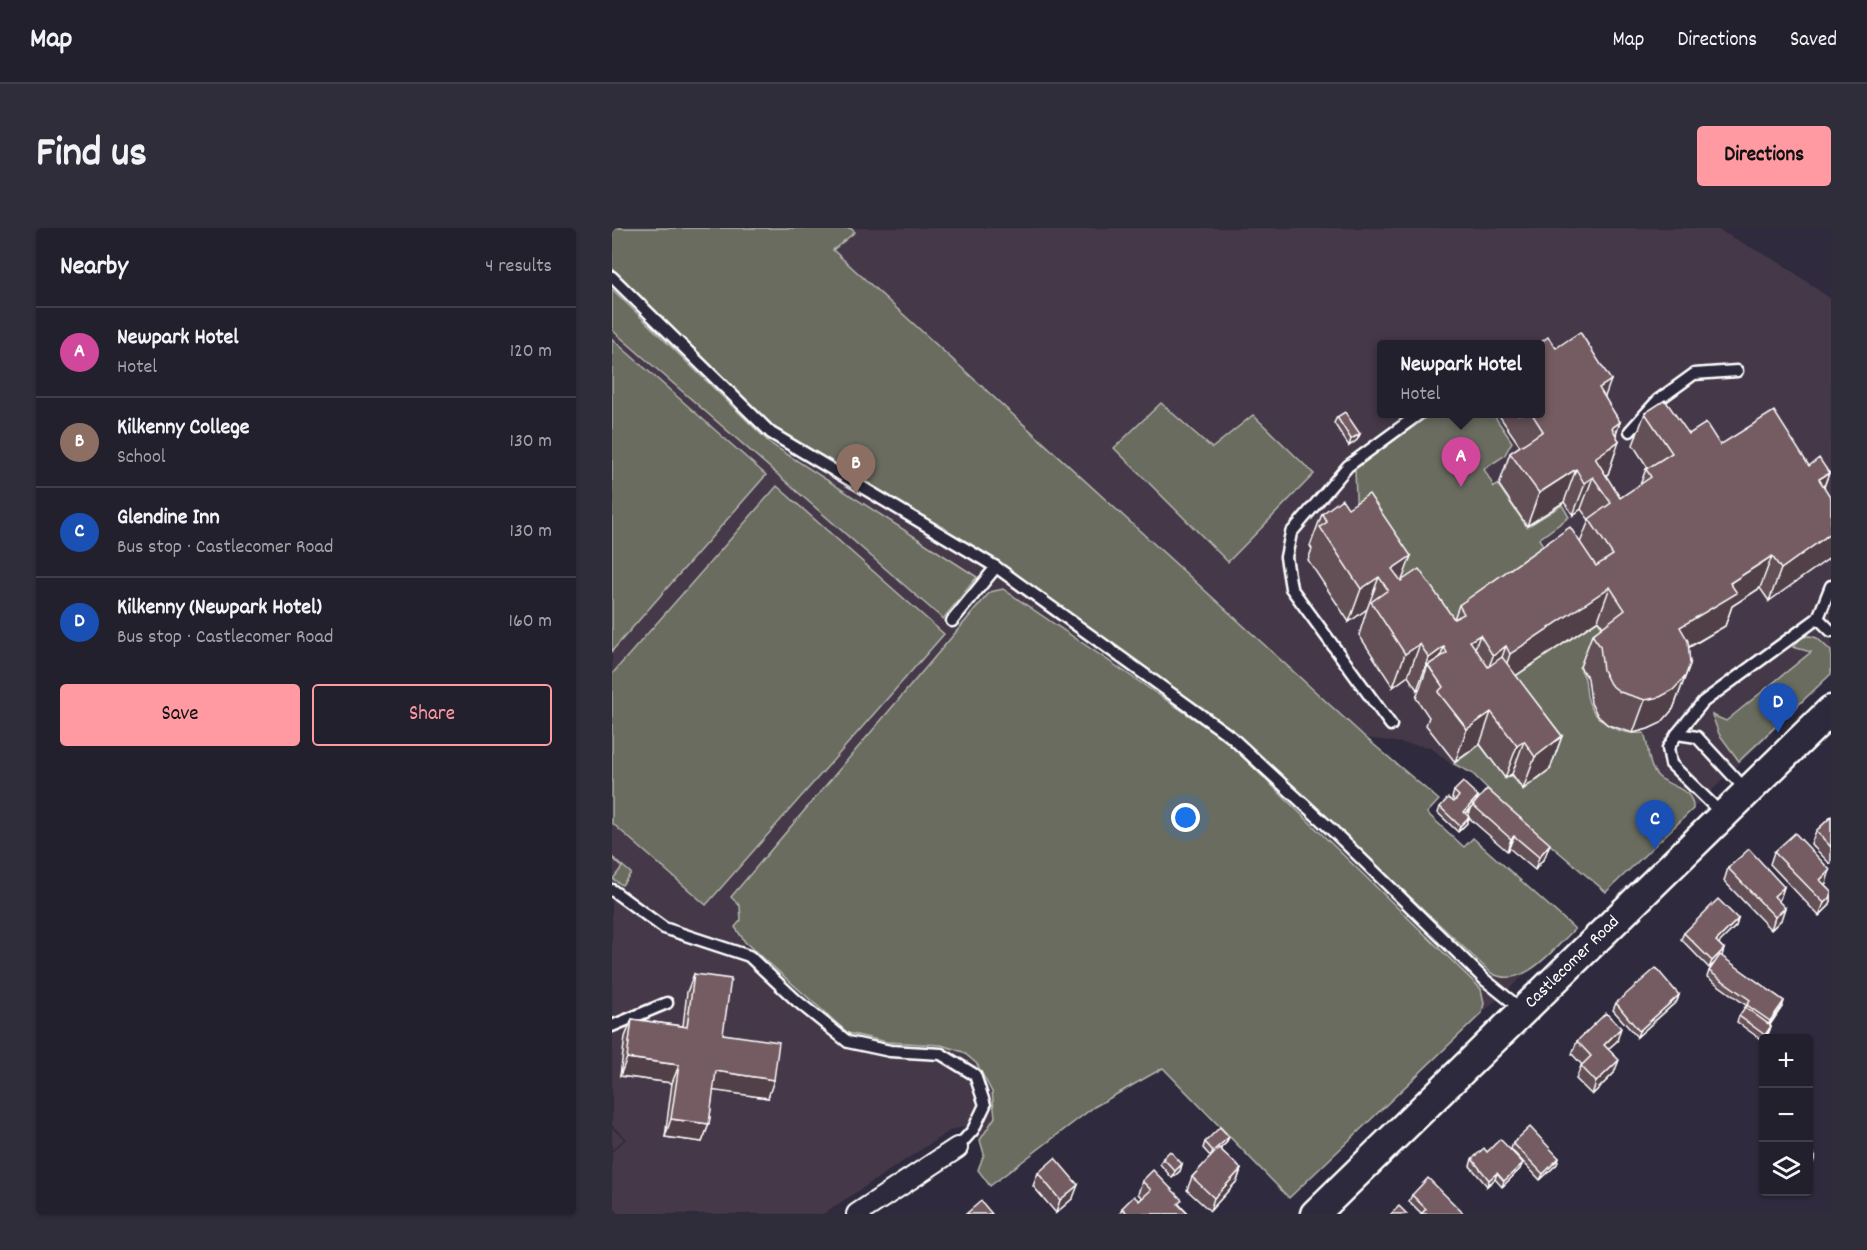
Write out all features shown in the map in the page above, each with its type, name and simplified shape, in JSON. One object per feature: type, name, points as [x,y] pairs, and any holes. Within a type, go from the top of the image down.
[{"type":"main road","name":"Castlecomer Road","points":[[1315,1214],[1831,710]]},
{"type":"street","points":[[857,1214],[957,1149]]},
{"type":"lane","points":[[612,277],[771,433],[996,567],[1230,736],[1334,832],[1485,980],[1522,1010]]},
{"type":"lane","points":[[1630,431],[1658,400],[1694,374],[1737,371]]},
{"type":"lane","points":[[1391,725],[1291,588],[1286,557],[1291,533],[1348,466],[1414,418]]},
{"type":"lane","points":[[952,621],[996,567]]},
{"type":"lane","points":[[1724,816],[1671,764],[1668,748],[1703,702],[1818,618],[1831,586]]},
{"type":"lane","points":[[1818,618],[1831,631]]},
{"type":"lane","points":[[1677,734],[1697,737],[1748,792]]},
{"type":"lane","points":[[612,890],[664,928],[749,956],[797,1001],[848,1042],[890,1051],[941,1054],[975,1075],[985,1105],[973,1130],[957,1149]]},
{"type":"lane","points":[[612,1026],[667,1004]]},
{"type":"shaded area","points":[[612,228],[1715,228],[1782,264],[1831,299],[1831,675],[1606,893],[1472,775],[1452,765],[1430,747],[1367,738],[1439,800],[1427,813],[1464,847],[1473,838],[1575,929],[1482,1013],[1289,1198],[1163,1068],[1094,1107],[990,1186],[978,1170],[984,1154],[980,1140],[963,1127],[951,1130],[823,1214],[612,1214],[612,1152],[626,1139],[612,1125]]},
{"type":"shaded area","points":[[612,1128],[624,1139],[612,1150]]},
{"type":"green space","points":[[612,228],[850,228],[855,232],[833,250],[1366,738],[1439,800],[1427,813],[1464,847],[1473,838],[1575,929],[1537,965],[1526,972],[1515,977],[1503,977],[1491,973],[1233,730],[998,562],[774,430],[612,268]]},
{"type":"green space","points":[[612,289],[771,444],[977,577],[943,619],[612,330]]},
{"type":"green space","points":[[612,339],[766,475],[612,651]]},
{"type":"green space","points":[[1161,403],[1212,448],[1253,415],[1314,474],[1228,562],[1114,448]]},
{"type":"green space","points":[[1425,418],[1496,418],[1512,442],[1504,456],[1484,469],[1494,487],[1498,485],[1527,527],[1562,505],[1569,517],[1539,539],[1553,561],[1437,644],[1357,525],[1355,469]]},
{"type":"green space","points":[[777,486],[944,634],[706,905],[612,823],[612,674]]},
{"type":"green space","points":[[1003,589],[1225,740],[1481,989],[1484,1003],[1482,1013],[1289,1198],[1163,1068],[1094,1107],[990,1186],[978,1170],[984,1154],[980,1140],[995,1117],[992,1092],[977,1064],[963,1052],[941,1045],[887,1042],[848,1033],[745,942],[735,927],[741,920],[740,906],[731,897],[990,592]]},
{"type":"green space","points":[[1598,621],[1612,642],[1579,667],[1593,711],[1611,727],[1627,732],[1644,733],[1652,768],[1660,778],[1690,797],[1693,809],[1606,892],[1509,810],[1472,773],[1454,764],[1480,745],[1506,779],[1511,775],[1523,790],[1551,769],[1492,692]]},
{"type":"green space","points":[[1802,637],[1817,638],[1831,651],[1831,674],[1739,761],[1719,734],[1712,715],[1726,721],[1811,652],[1793,647]]},
{"type":"green space","points":[[612,857],[631,873],[622,885],[613,879],[622,867]]},
{"type":"building","points":[[1580,332],[1611,380],[1599,388],[1620,422],[1612,428],[1619,441],[1595,458],[1620,498],[1651,477],[1646,469],[1672,453],[1645,413],[1665,400],[1689,434],[1706,423],[1720,445],[1774,411],[1809,466],[1819,458],[1829,473],[1819,479],[1831,498],[1831,533],[1781,569],[1772,556],[1730,583],[1737,593],[1680,627],[1688,641],[1690,664],[1685,677],[1673,690],[1660,697],[1645,700],[1620,692],[1610,684],[1603,670],[1600,646],[1592,635],[1625,610],[1610,587],[1510,654],[1506,646],[1493,656],[1480,635],[1470,641],[1488,667],[1502,657],[1562,736],[1535,757],[1524,741],[1517,746],[1491,712],[1467,729],[1438,692],[1443,687],[1428,665],[1447,653],[1444,647],[1429,658],[1420,644],[1405,654],[1371,602],[1388,590],[1379,577],[1361,589],[1320,527],[1327,522],[1322,514],[1342,499],[1348,508],[1369,494],[1411,556],[1392,569],[1401,581],[1419,569],[1454,619],[1464,614],[1459,605],[1570,527],[1596,566],[1613,555],[1589,519],[1611,503],[1593,477],[1584,483],[1576,469],[1539,493],[1510,453],[1543,431],[1535,418],[1545,418],[1544,340],[1548,337],[1556,348]]},
{"type":"building","points":[[1345,412],[1360,434],[1351,439],[1337,417]]},
{"type":"building","points":[[1463,782],[1478,796],[1464,812],[1469,817],[1460,826],[1440,807],[1448,798],[1454,802],[1459,796],[1454,791]]},
{"type":"building","points":[[1487,789],[1550,844],[1539,857],[1514,836],[1511,839],[1473,805]]},
{"type":"building","points":[[1831,817],[1831,847],[1816,831]]},
{"type":"building","points":[[1795,833],[1830,870],[1820,880],[1831,891],[1831,896],[1824,903],[1774,852]]},
{"type":"building","points":[[1749,849],[1784,887],[1774,896],[1785,908],[1775,917],[1728,868]]},
{"type":"building","points":[[1718,899],[1738,919],[1716,941],[1724,949],[1712,961],[1684,933]]},
{"type":"building","points":[[1720,955],[1784,1001],[1770,1021],[1747,1005],[1750,1000],[1709,971]]},
{"type":"building","points":[[1656,968],[1679,995],[1639,1031],[1616,1003]]},
{"type":"building","points":[[694,974],[731,979],[723,1034],[779,1042],[774,1080],[716,1071],[709,1124],[671,1119],[679,1065],[627,1058],[632,1019],[687,1027]]},
{"type":"building","points":[[1745,1007],[1771,1026],[1764,1034],[1739,1016]]},
{"type":"building","points":[[1606,1013],[1621,1028],[1604,1045],[1619,1060],[1596,1082],[1581,1066],[1591,1056],[1577,1041]]},
{"type":"building","points":[[1220,1127],[1229,1137],[1213,1151],[1205,1142]]},
{"type":"building","points":[[1530,1127],[1559,1158],[1543,1174],[1513,1143]]},
{"type":"building","points":[[1500,1139],[1523,1163],[1504,1181],[1497,1173],[1489,1180],[1472,1159],[1484,1148],[1487,1152]]},
{"type":"building","points":[[1219,1148],[1241,1169],[1214,1198],[1192,1177]]},
{"type":"building","points":[[1170,1151],[1182,1164],[1175,1171],[1163,1158]]},
{"type":"building","points":[[1055,1158],[1078,1185],[1060,1200],[1038,1173]]},
{"type":"building","points":[[1153,1170],[1182,1200],[1178,1204],[1188,1214],[1128,1214],[1122,1208],[1134,1196],[1139,1201],[1151,1190],[1142,1181]]},
{"type":"building","points":[[1428,1178],[1464,1214],[1421,1214],[1426,1209],[1412,1195]]},
{"type":"building","points":[[981,1201],[992,1214],[966,1214]]},
{"type":"building","points":[[1399,1206],[1407,1214],[1391,1214]]},
{"type":"place","name":"Newpark Hotel","points":[[1461,487]]},
{"type":"place","name":"Kilkenny College","points":[[856,494]]},
{"type":"place","name":"Kilkenny (Newpark Hotel)","points":[[1778,733]]},
{"type":"place","name":"Glendine Inn","points":[[1655,850]]}]
